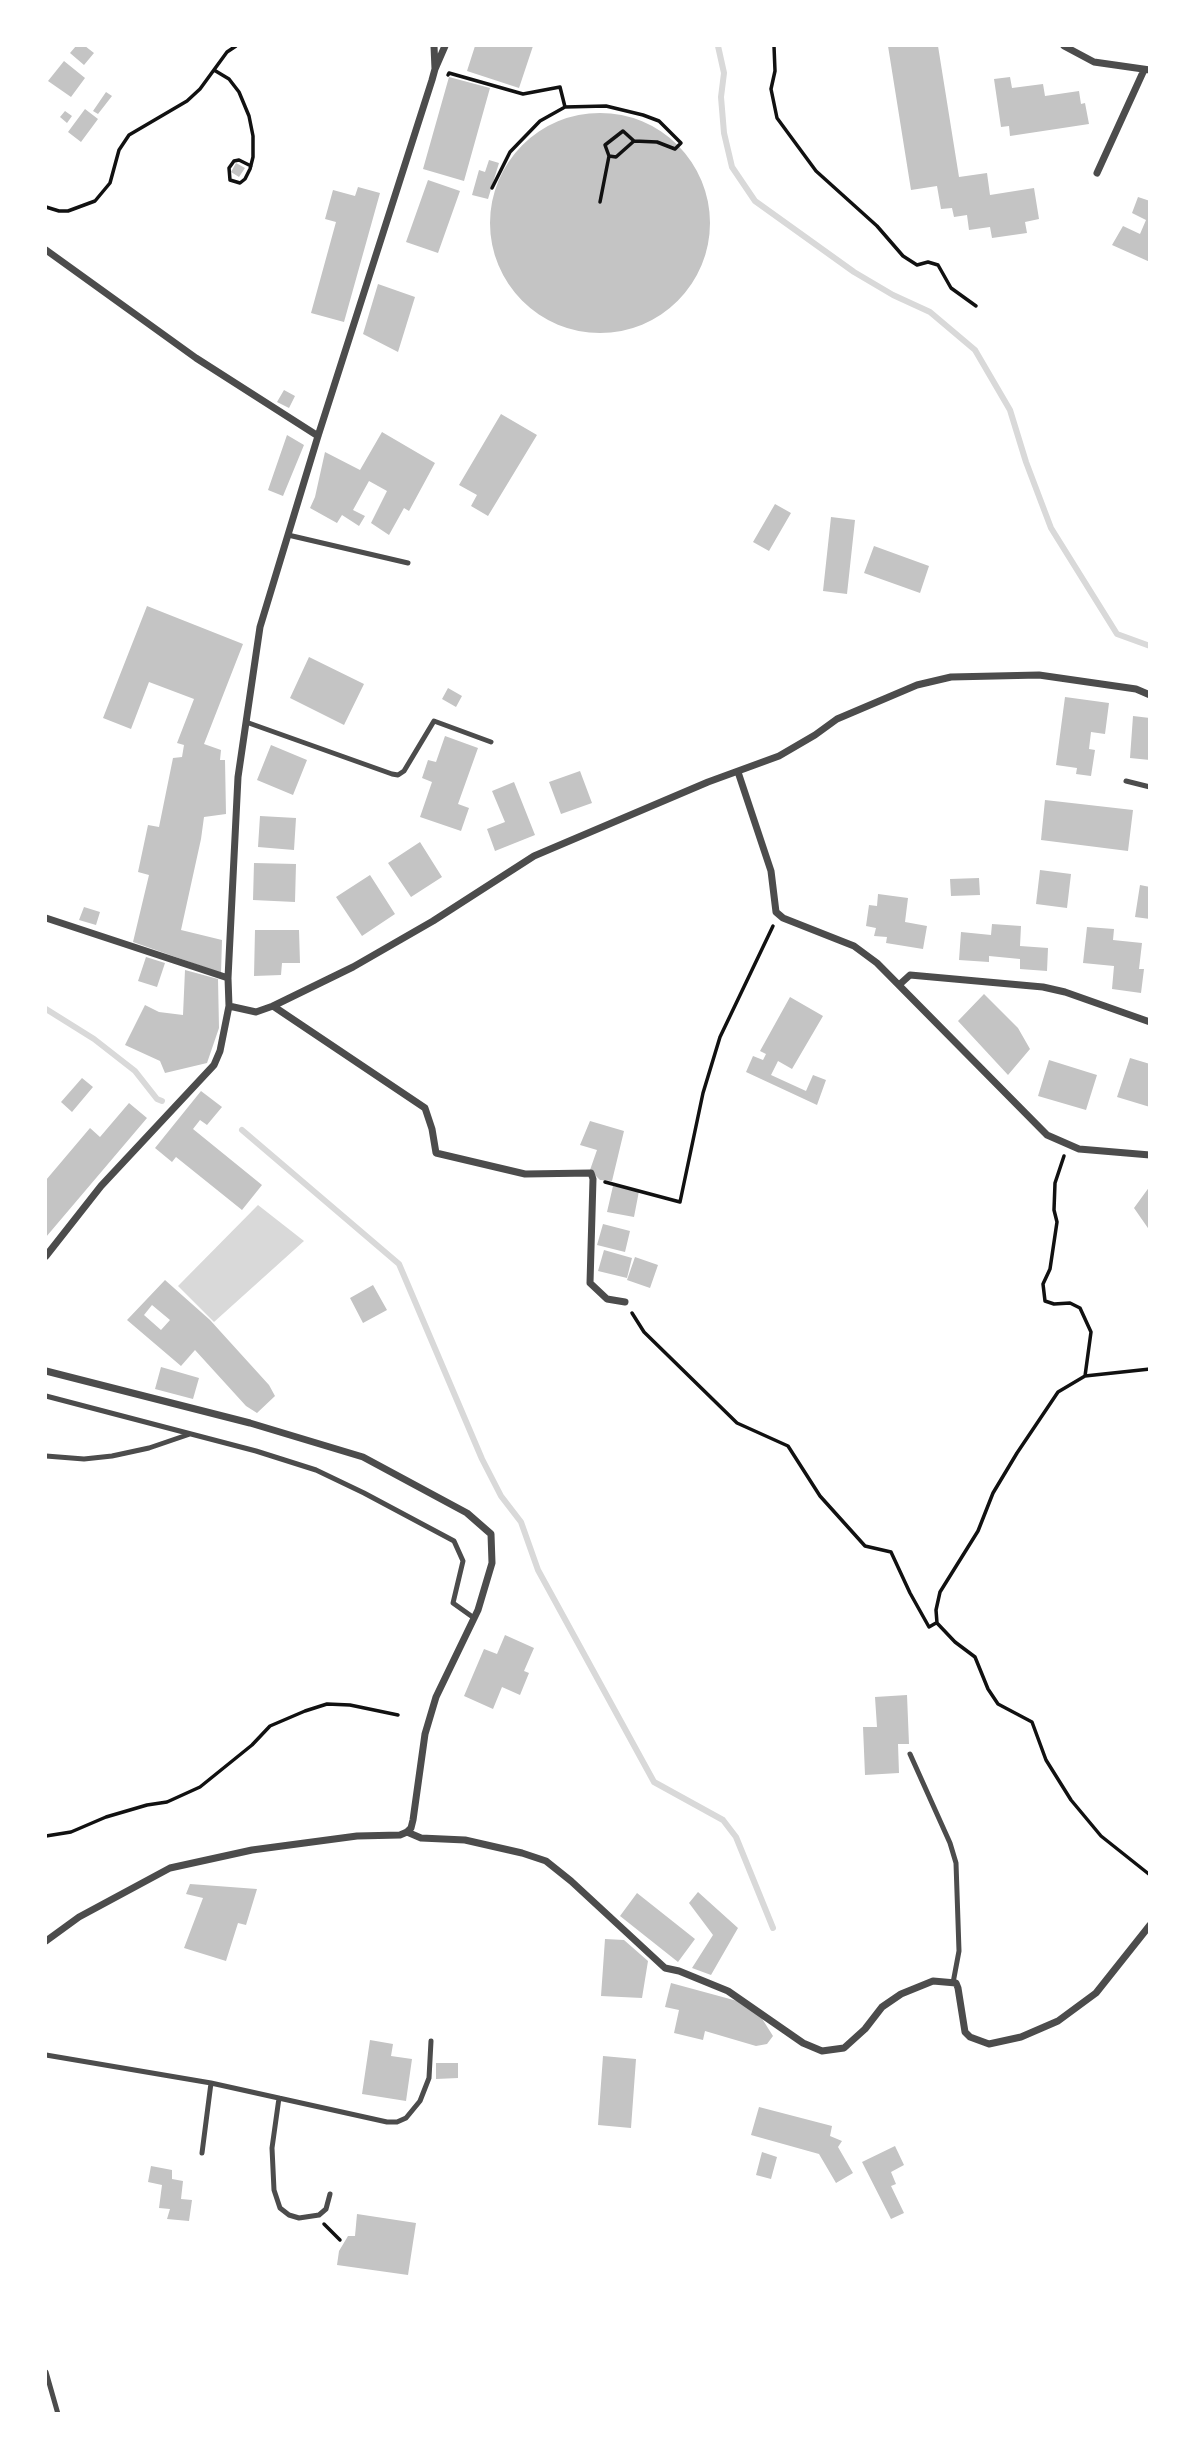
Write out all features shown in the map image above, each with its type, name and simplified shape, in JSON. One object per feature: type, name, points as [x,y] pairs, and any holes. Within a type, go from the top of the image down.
[{"type":"street","points":[[434,46],[435,69]]},
{"type":"street","points":[[46,1256],[101,1186],[214,1065],[220,1051],[229,1006],[238,777],[260,627],[318,436],[435,69],[445,46]]},
{"type":"street","points":[[1064,46],[1094,62],[1147,70],[1097,173]]},
{"type":"street","points":[[46,250],[196,358],[318,436]]},
{"type":"street","points":[[229,1006],[256,1012],[273,1006],[365,960],[433,921],[534,856],[779,756],[816,735],[837,719],[916,685],[951,677],[1039,675],[1136,689],[1150,695]]},
{"type":"street","points":[[738,772],[771,871],[776,912],[783,918],[854,946],[877,963],[1047,1135],[1079,1149],[1150,1155]]},
{"type":"street","points":[[46,918],[228,978]]},
{"type":"street","points":[[899,985],[910,975],[1043,986],[1150,1022]]},
{"type":"street","points":[[273,1006],[425,1108],[436,1153],[526,1174],[590,1173],[593,1179],[590,1283],[607,1299],[625,1302]]},
{"type":"street","points":[[46,1371],[250,1423],[363,1457],[467,1513],[491,1534],[492,1563],[474,1618],[436,1697],[425,1734],[411,1828],[407,1832],[400,1835],[357,1836],[251,1850],[170,1868],[79,1917],[46,1941]]},
{"type":"street","points":[[407,1832],[421,1838],[465,1840],[547,1861],[665,1968],[728,1991],[803,2043],[821,2051],[844,2048],[865,2029],[882,2007],[901,1994],[933,1981],[953,1983],[958,1988],[965,2032],[970,2037],[989,2044],[1001,2043],[1058,2021],[1097,1993],[1150,1925]]},
{"type":"lane","points":[[288,535],[408,563]]},
{"type":"lane","points":[[246,722],[398,775],[404,771],[434,721],[491,742]]},
{"type":"lane","points":[[1126,781],[1150,787]]},
{"type":"lane","points":[[46,1396],[316,1470],[442,1533],[454,1541],[463,1561],[453,1603],[474,1618]]},
{"type":"lane","points":[[46,1456],[84,1459],[112,1456],[149,1448],[190,1434]]},
{"type":"lane","points":[[910,1754],[945,1829],[956,1863],[959,1951],[953,1983]]},
{"type":"lane","points":[[46,2055],[211,2082],[387,2123],[406,2118],[415,2110],[426,2088],[431,2041]]},
{"type":"lane","points":[[201,2153],[211,2082]]},
{"type":"lane","points":[[279,2098],[271,2148],[274,2190],[280,2208],[299,2218],[316,2216],[326,2209],[330,2194]]},
{"type":"lane","points":[[46,2372],[58,2413]]},
{"type":"path","points":[[46,207],[54,211],[68,211],[95,201],[110,183],[119,150],[129,135],[187,101],[200,89],[227,52],[236,46]]},
{"type":"path","points":[[774,46],[775,71],[771,89],[776,118],[816,171],[877,226],[903,256],[917,265],[928,262],[938,265],[951,288],[976,306]]},
{"type":"path","points":[[214,70],[229,79],[239,92],[253,136],[251,166],[245,179],[240,183],[230,180],[229,168],[234,161],[239,160],[251,166]]},
{"type":"path","points":[[432,80],[444,82],[449,73],[523,94],[560,87],[565,107]]},
{"type":"path","points":[[492,188],[510,152],[540,121],[565,107],[606,106],[659,121],[681,143],[675,149],[657,142],[634,141],[623,131],[605,145],[609,156],[600,202]]},
{"type":"path","points":[[609,156],[616,157],[634,141]]},
{"type":"path","points":[[593,1179],[680,1202],[703,1093],[720,1037],[779,914]]},
{"type":"path","points":[[1069,1145],[1055,1182],[1054,1210],[1057,1222],[1050,1269],[1043,1284],[1045,1301],[1080,1308],[1086,1320],[1091,1332],[1084,1376]]},
{"type":"path","points":[[625,1302],[645,1332],[737,1423],[788,1446],[820,1496],[865,1546],[891,1552],[909,1593],[929,1627],[937,1623]]},
{"type":"path","points":[[1150,1370],[1084,1376],[1058,1392],[993,1493],[978,1531],[940,1592],[936,1610],[937,1623],[955,1642],[975,1657],[988,1689],[998,1704],[1032,1722],[1046,1760],[1071,1800],[1101,1836],[1150,1875]]},
{"type":"path","points":[[46,1836],[71,1832],[106,1817],[167,1802],[200,1787],[252,1745],[270,1726],[305,1711],[327,1704],[350,1705],[398,1715]]},
{"type":"path","points":[[316,2216],[340,2240]]},
{"type":"shaded area","points":[[258,1205],[304,1241],[214,1322],[178,1286]]},
{"type":"building","points":[[76,46],[85,46],[94,53],[84,65],[70,53]]},
{"type":"building","points":[[475,46],[533,46],[519,88],[467,71]]},
{"type":"building","points":[[888,46],[938,46],[959,177],[987,173],[990,195],[1034,188],[1039,219],[1025,222],[1027,233],[992,238],[990,227],[969,230],[967,215],[954,217],[952,208],[941,209],[937,186],[911,190]]},
{"type":"building","points":[[64,61],[85,78],[71,97],[48,81]]},
{"type":"building","points":[[449,77],[490,88],[464,181],[423,169]]},
{"type":"building","points":[[1010,77],[1012,88],[1043,84],[1045,96],[1079,91],[1081,104],[1085,103],[1089,124],[1010,136],[1009,126],[1001,127],[994,79]]},
{"type":"building","points":[[106,92],[112,96],[98,114],[93,111]]},
{"type":"building","points":[[85,109],[98,119],[81,142],[68,132]]},
{"type":"building","points":[[65,111],[72,116],[67,123],[60,117]]},
{"type":"building","points":[[589,113],[611,113],[642,121],[661,131],[678,145],[692,162],[702,181],[710,223],[702,265],[692,284],[678,301],[661,315],[642,325],[611,333],[589,333],[548,320],[530,308],[515,293],[498,265],[490,234],[490,212],[503,171],[515,153],[530,138],[558,121]]},
{"type":"building","points":[[489,160],[499,163],[488,199],[472,195],[479,170],[485,172]]},
{"type":"building","points":[[236,163],[245,168],[239,177],[231,172]]},
{"type":"building","points":[[428,180],[460,191],[438,253],[406,242]]},
{"type":"building","points":[[358,187],[380,193],[344,322],[311,313],[336,222],[325,219],[333,190],[355,196]]},
{"type":"building","points":[[1138,197],[1150,201],[1150,262],[1112,245],[1123,226],[1140,234],[1146,220],[1132,213]]},
{"type":"building","points":[[378,284],[415,297],[398,352],[363,334]]},
{"type":"building","points":[[284,390],[295,396],[289,408],[277,402]]},
{"type":"building","points":[[501,414],[537,435],[488,516],[471,506],[477,495],[459,485]]},
{"type":"building","points":[[382,432],[435,463],[409,511],[404,508],[389,535],[371,523],[387,491],[369,481],[353,510],[365,516],[359,526],[342,515],[337,523],[310,508],[325,452],[360,470]]},
{"type":"building","points":[[287,435],[304,445],[283,496],[268,490]]},
{"type":"building","points":[[775,504],[791,513],[769,551],[753,542]]},
{"type":"building","points":[[831,517],[855,520],[847,594],[823,591]]},
{"type":"building","points":[[874,546],[929,566],[920,593],[864,573]]},
{"type":"building","points":[[147,606],[243,644],[204,744],[221,750],[220,760],[225,760],[226,814],[204,817],[181,930],[222,940],[221,973],[133,942],[149,875],[138,872],[148,825],[159,827],[173,758],[182,757],[184,745],[177,743],[194,699],[149,682],[131,729],[103,718]]},
{"type":"building","points":[[309,657],[364,684],[344,725],[290,698]]},
{"type":"building","points":[[448,688],[462,696],[456,707],[442,699]]},
{"type":"building","points":[[1065,697],[1109,703],[1105,734],[1091,732],[1089,749],[1095,750],[1091,776],[1076,774],[1077,768],[1056,765]]},
{"type":"building","points":[[1133,716],[1150,718],[1150,760],[1130,758]]},
{"type":"building","points":[[445,736],[478,748],[458,804],[469,808],[461,831],[420,817],[432,782],[422,778],[428,760],[436,762]]},
{"type":"building","points":[[271,745],[307,760],[293,795],[257,780]]},
{"type":"building","points":[[580,771],[592,803],[561,814],[549,782]]},
{"type":"building","points":[[514,782],[535,835],[495,851],[487,829],[505,822],[492,791]]},
{"type":"building","points":[[1045,800],[1133,810],[1128,851],[1041,840]]},
{"type":"building","points":[[260,816],[296,818],[294,850],[258,847]]},
{"type":"building","points":[[420,842],[442,877],[411,897],[388,863]]},
{"type":"building","points":[[254,863],[296,864],[295,902],[253,900]]},
{"type":"building","points":[[1040,870],[1071,874],[1067,908],[1036,904]]},
{"type":"building","points":[[370,875],[395,914],[362,936],[336,897]]},
{"type":"building","points":[[979,878],[980,895],[951,896],[950,879]]},
{"type":"building","points":[[1140,885],[1150,887],[1150,919],[1135,917]]},
{"type":"building","points":[[878,894],[908,898],[905,922],[927,926],[923,949],[886,943],[887,937],[874,936],[876,928],[866,926],[869,905],[877,906]]},
{"type":"building","points":[[84,907],[100,912],[96,925],[79,920]]},
{"type":"building","points":[[992,924],[1021,926],[1020,946],[1048,948],[1047,971],[1020,969],[1020,959],[989,956],[989,962],[959,960],[961,932],[991,935]]},
{"type":"building","points":[[1087,927],[1114,929],[1113,940],[1142,943],[1139,969],[1144,969],[1141,993],[1112,989],[1114,966],[1083,963]]},
{"type":"building","points":[[255,930],[299,930],[300,963],[282,963],[281,975],[254,976]]},
{"type":"building","points":[[146,957],[165,963],[157,987],[138,981]]},
{"type":"building","points":[[185,970],[218,979],[219,1028],[207,1063],[165,1073],[160,1061],[125,1045],[145,1005],[159,1012],[183,1015]]},
{"type":"building","points":[[984,994],[1018,1028],[1030,1049],[1008,1075],[958,1021]]},
{"type":"building","points":[[790,997],[823,1016],[792,1069],[778,1061],[771,1075],[806,1091],[813,1075],[826,1080],[817,1105],[746,1072],[753,1056],[763,1060],[766,1054],[760,1051]]},
{"type":"building","points":[[1130,1058],[1150,1064],[1150,1107],[1117,1097]]},
{"type":"building","points":[[1049,1060],[1097,1075],[1086,1110],[1038,1096]]},
{"type":"building","points":[[82,1078],[93,1087],[72,1112],[61,1102]]},
{"type":"building","points":[[201,1091],[222,1107],[207,1125],[200,1120],[193,1129],[262,1185],[242,1210],[176,1157],[172,1162],[155,1148]]},
{"type":"building","points":[[129,1103],[147,1118],[46,1237],[46,1180],[90,1128],[100,1137]]},
{"type":"building","points":[[590,1121],[624,1131],[612,1181],[600,1180],[590,1170],[597,1150],[580,1145]]},
{"type":"building","points":[[613,1186],[639,1191],[634,1217],[607,1212]]},
{"type":"building","points":[[1150,1186],[1150,1231],[1134,1208]]},
{"type":"building","points":[[603,1224],[630,1231],[625,1252],[597,1245]]},
{"type":"building","points":[[604,1250],[632,1258],[627,1278],[598,1271]]},
{"type":"building","points":[[635,1257],[658,1265],[650,1288],[627,1280]]},
{"type":"building","points":[[165,1280],[210,1320],[269,1385],[275,1396],[257,1413],[246,1406],[195,1350],[181,1366],[127,1320]],"holes":[[[152,1305],[170,1320],[161,1330],[144,1315]]]},
{"type":"building","points":[[373,1285],[387,1310],[363,1323],[350,1298]]},
{"type":"building","points":[[161,1367],[199,1378],[193,1399],[155,1389]]},
{"type":"building","points":[[505,1635],[534,1648],[524,1671],[529,1673],[520,1695],[502,1687],[493,1709],[464,1696],[484,1649],[497,1654]]},
{"type":"building","points":[[907,1695],[909,1744],[898,1744],[899,1773],[865,1775],[863,1727],[877,1727],[875,1697]]},
{"type":"building","points":[[190,1884],[257,1889],[246,1925],[238,1923],[226,1961],[184,1948],[203,1898],[186,1894]]},
{"type":"building","points":[[698,1892],[738,1928],[711,1975],[692,1968],[713,1935],[689,1903]]},
{"type":"building","points":[[637,1893],[695,1939],[678,1962],[620,1916]]},
{"type":"building","points":[[605,1939],[624,1940],[648,1961],[642,1998],[601,1996]]},
{"type":"building","points":[[671,1983],[741,2002],[761,2017],[773,2036],[767,2044],[756,2046],[705,2031],[703,2040],[674,2033],[679,2010],[665,2007]]},
{"type":"building","points":[[370,2040],[393,2044],[391,2056],[412,2059],[406,2101],[362,2094]]},
{"type":"building","points":[[603,2056],[636,2059],[631,2128],[598,2125]]},
{"type":"building","points":[[436,2063],[458,2063],[458,2078],[436,2079]]},
{"type":"building","points":[[759,2107],[832,2126],[830,2136],[842,2141],[838,2147],[853,2173],[836,2183],[819,2154],[751,2135]]},
{"type":"building","points":[[895,2146],[904,2165],[891,2172],[896,2184],[891,2186],[904,2213],[891,2219],[862,2162]]},
{"type":"building","points":[[762,2152],[777,2157],[771,2179],[756,2175]]},
{"type":"building","points":[[151,2166],[172,2170],[172,2179],[183,2181],[181,2199],[192,2200],[189,2221],[167,2219],[170,2209],[159,2208],[162,2185],[148,2182]]},
{"type":"building","points":[[357,2214],[416,2223],[408,2275],[337,2265],[339,2251],[348,2236],[355,2236]]},
{"type":"waterway","points":[[718,46],[724,73],[721,97],[724,133],[732,167],[755,201],[854,272],[893,295],[930,312],[975,350],[1010,410],[1051,528],[1117,634],[1150,646]]},
{"type":"waterway","points":[[46,1009],[94,1039],[135,1071],[157,1099],[162,1101]]},
{"type":"waterway","points":[[242,1130],[399,1264],[482,1459],[501,1496],[521,1522],[538,1570],[654,1782],[723,1820],[736,1837],[773,1928]]}]
